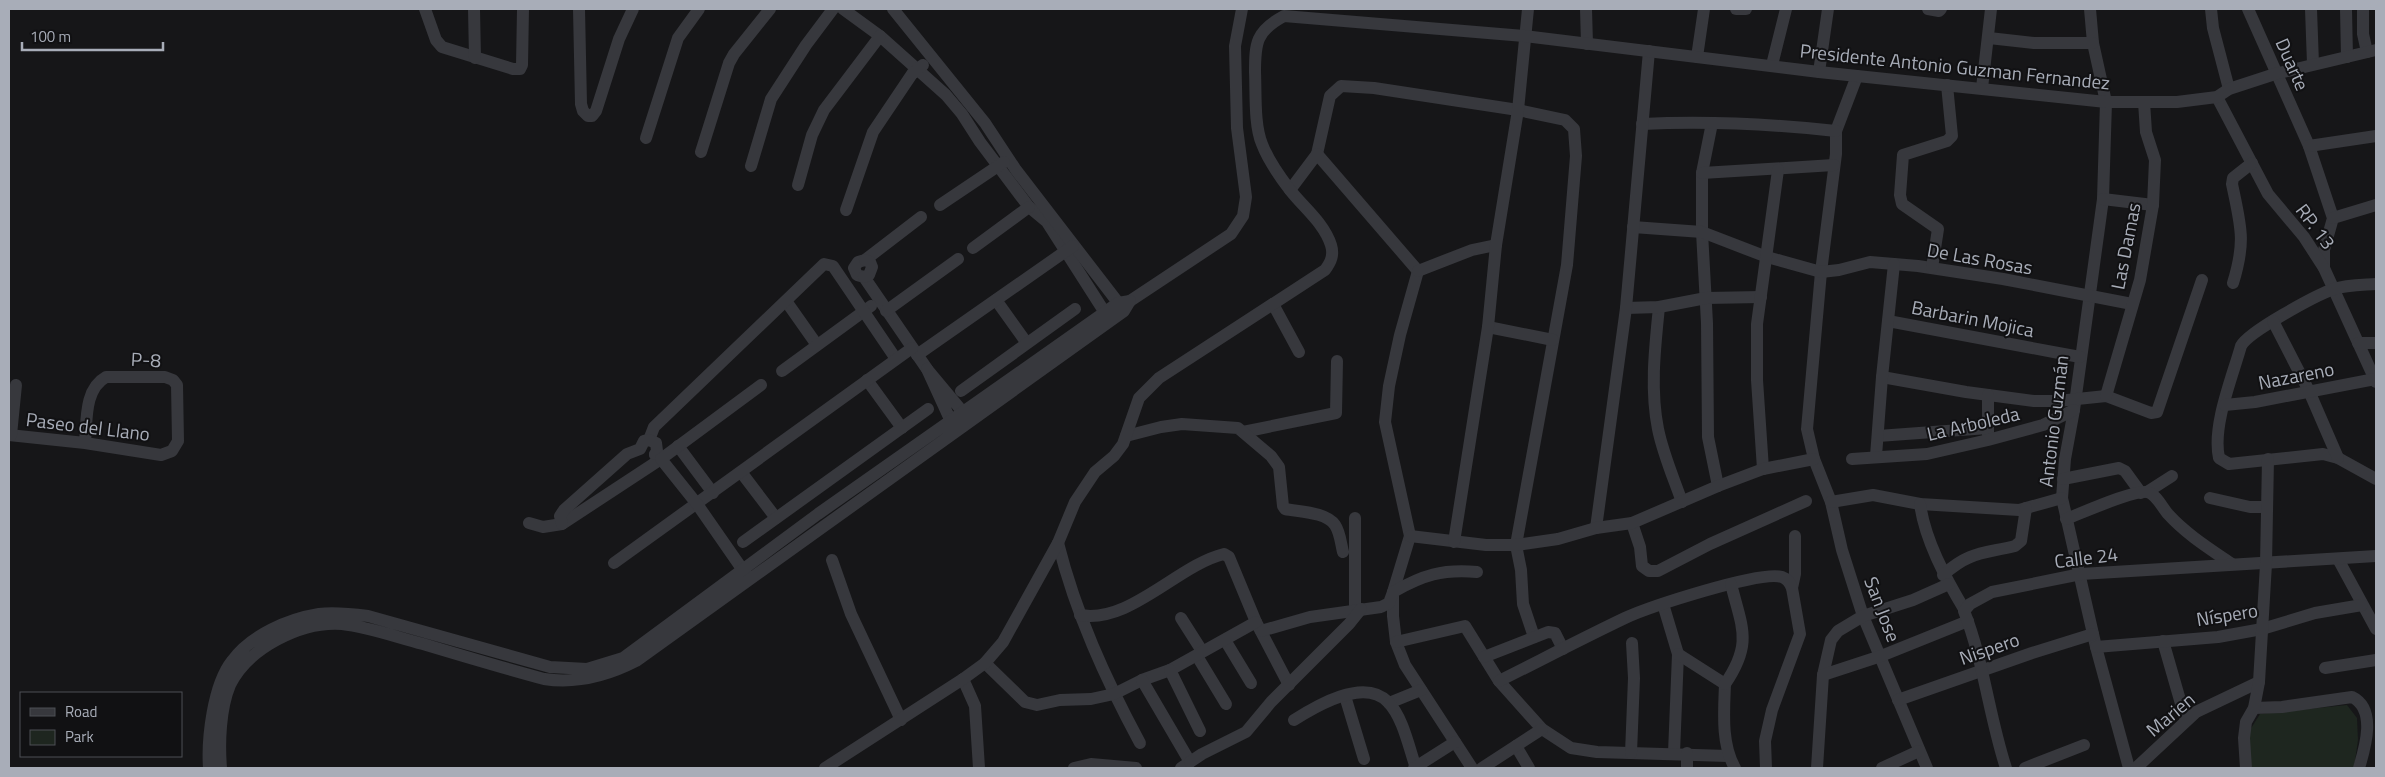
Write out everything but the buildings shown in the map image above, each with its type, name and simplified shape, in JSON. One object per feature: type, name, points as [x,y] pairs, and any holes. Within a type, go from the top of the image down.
[{"type":"street","points":[[425,9],[436,40],[442,47],[513,69],[520,69],[523,56],[523,9]]},
{"type":"street","points":[[474,9],[476,58]]},
{"type":"street","points":[[579,9],[581,104],[583,111],[588,116],[592,116],[596,111],[619,39],[633,9]]},
{"type":"street","points":[[646,138],[678,38],[698,9]]},
{"type":"street","points":[[701,152],[729,63],[770,9]]},
{"type":"street","points":[[751,166],[771,99],[806,45],[833,9]]},
{"type":"street","points":[[843,9],[880,36],[918,69],[962,114],[1003,162],[1070,247],[1107,317]]},
{"type":"street","points":[[893,9],[985,123],[1003,162],[1029,207],[1047,222],[1124,305]]},
{"type":"street","points":[[209,768],[208,756],[214,710],[221,681],[232,661],[249,644],[270,631],[297,620],[320,614],[344,613],[368,616],[519,660],[567,669],[587,669],[623,658],[745,575],[1124,305],[1231,234],[1243,216],[1246,197],[1237,128],[1235,46],[1242,9]]},
{"type":"street","points":[[1454,542],[1488,327],[1496,245],[1518,110],[1528,9]]},
{"type":"street","points":[[1586,9],[1587,44]]},
{"type":"street","points":[[1697,57],[1704,9]]},
{"type":"street","points":[[1736,9],[1746,9]]},
{"type":"street","points":[[1772,65],[1786,9]]},
{"type":"street","points":[[1819,72],[1828,9]]},
{"type":"street","points":[[1928,9],[1939,11],[1941,9]]},
{"type":"street","points":[[1982,88],[1991,9]]},
{"type":"street","name":"Antonio Guzmán","points":[[2090,9],[2093,43],[2106,102],[2103,199],[2063,479],[2062,498],[2081,574],[2094,640],[2129,768]]},
{"type":"street","points":[[2211,9],[2213,28],[2229,89]]},
{"type":"street","name":"Duarte","points":[[2248,9],[2275,74],[2309,146],[2333,218]]},
{"type":"street","points":[[2311,9],[2313,64]]},
{"type":"street","points":[[2346,9],[2347,57]]},
{"type":"street","points":[[2363,9],[2363,34],[2371,51]]},
{"type":"street","name":"Presidente Antonio Guzman Fernandez","points":[[1272,304],[1325,270],[1333,253],[1330,243],[1315,219],[1290,190],[1262,144],[1256,106],[1255,50],[1261,32],[1271,23],[1284,16],[1524,36],[1819,72],[2106,102],[2177,102],[2217,97],[2229,89],[2275,74],[2371,51]]},
{"type":"street","points":[[798,185],[812,135],[824,110],[880,36]]},
{"type":"street","points":[[1989,38],[2034,43],[2093,43]]},
{"type":"street","points":[[1596,528],[1626,308],[1649,51]]},
{"type":"street","points":[[846,210],[873,132],[912,74],[931,58]]},
{"type":"street","name":"San Jose","points":[[1857,76],[1836,131],[1807,429],[1814,459],[1831,502],[1842,550],[1863,616],[1926,768]]},
{"type":"street","points":[[1932,268],[1938,228],[1902,204],[1903,155],[1947,141],[1952,136],[1947,85]]},
{"type":"street","points":[[1290,190],[1317,154],[1330,96],[1341,86],[1374,88],[1518,110],[1564,120],[1574,129],[1576,156],[1567,265],[1516,545],[1521,570],[1524,604],[1534,637]]},
{"type":"street","name":"RP. 13","points":[[2217,97],[2268,194],[2304,237],[2324,268],[2375,381]]},
{"type":"street","name":"Las Damas","points":[[2106,396],[2140,280],[2153,205],[2155,160],[2146,132],[2144,102]]},
{"type":"street","points":[[1642,124],[1712,123],[1836,131]]},
{"type":"street","points":[[1712,123],[1702,173],[1702,232],[1706,298],[1708,437],[1718,486]]},
{"type":"street","points":[[2309,146],[2376,136]]},
{"type":"street","points":[[1317,154],[1418,271]]},
{"type":"street","points":[[940,205],[1003,162]]},
{"type":"street","points":[[2233,283],[2241,256],[2242,234],[2232,184],[2233,178],[2252,163]]},
{"type":"street","points":[[1702,173],[1778,170],[1834,165]]},
{"type":"street","points":[[1763,470],[1757,380],[1757,324],[1778,170]]},
{"type":"street","points":[[2103,199],[2153,205]]},
{"type":"street","points":[[2324,268],[2324,250],[2333,218],[2376,205]]},
{"type":"street","points":[[973,248],[1029,207]]},
{"type":"street","points":[[921,217],[865,260],[858,262],[854,268],[857,275],[864,277],[927,369],[966,416]]},
{"type":"street","points":[[1633,227],[1702,232],[1767,257],[1821,272]]},
{"type":"street","points":[[1418,271],[1472,250],[1496,245]]},
{"type":"street","points":[[614,563],[896,359],[915,351],[996,300],[1070,247]]},
{"type":"street","points":[[782,371],[865,311],[883,306],[958,259]]},
{"type":"street","name":"De Las Rosas","points":[[1821,272],[1839,270],[1870,262],[1894,264],[1932,268],[2132,304]]},
{"type":"street","points":[[562,524],[560,516],[564,510],[628,454],[644,444],[654,427],[816,270],[828,264],[833,266],[896,359]]},
{"type":"street","points":[[1876,456],[1894,264]]},
{"type":"street","points":[[985,663],[1025,702],[1033,705],[1060,700],[1091,699],[1114,694],[1142,680],[1170,670],[1226,640],[1258,626],[1381,607],[1389,603],[1410,536],[1386,422],[1389,386],[1398,344],[1418,271]]},
{"type":"street","points":[[1882,378],[2034,401],[2074,404],[2106,396],[2152,413],[2157,412],[2202,280]]},
{"type":"street","points":[[2376,284],[2334,289],[2273,321],[2243,341],[2225,405],[2218,439],[2219,458],[2229,464],[2322,454],[2338,458],[2376,479]]},
{"type":"street","points":[[1626,308],[1659,307],[1706,298],[1761,297]]},
{"type":"street","points":[[996,300],[1026,342]]},
{"type":"street","points":[[786,301],[818,345]]},
{"type":"street","points":[[825,768],[963,679],[985,663],[1003,642],[1058,543],[1075,502],[1095,472],[1114,456],[1126,436],[1139,398],[1146,389],[1159,378],[1272,304],[1299,352]]},
{"type":"street","points":[[1659,307],[1654,359],[1657,421],[1668,463],[1682,502]]},
{"type":"street","points":[[961,391],[1026,342],[1075,309]]},
{"type":"street","name":"Barbarin Mojica","points":[[1888,321],[2080,356]]},
{"type":"street","points":[[2273,321],[2309,392],[2338,458]]},
{"type":"street","points":[[1488,327],[1553,340]]},
{"type":"street","points":[[2358,343],[2376,342]]},
{"type":"street","points":[[1243,432],[1336,413],[1337,361]]},
{"type":"street","points":[[927,369],[953,426]]},
{"type":"street","name":"P-8","points":[[84,443],[90,393],[98,381],[106,377],[165,377],[173,380],[178,385],[178,442],[172,451],[162,455]]},
{"type":"street","points":[[867,380],[902,428]]},
{"type":"street","name":"Nazareno","points":[[2225,405],[2375,381]]},
{"type":"street","points":[[529,523],[543,527],[562,524],[658,457],[678,446],[761,384]]},
{"type":"street","points":[[10,435],[16,385]]},
{"type":"street","points":[[1878,436],[1988,434],[1988,395]]},
{"type":"street","name":"La Arboleda","points":[[1852,459],[1927,454],[1988,434],[2043,425],[2074,404]]},
{"type":"street","points":[[743,542],[928,409]]},
{"type":"street","points":[[1126,436],[1182,424],[1238,428],[1271,456],[1279,468],[1283,506],[1285,509],[1329,519],[1336,526],[1343,552]]},
{"type":"street","name":"Paseo del Llano","points":[[10,435],[84,443],[162,455]]},
{"type":"street","points":[[644,444],[645,457],[658,457]]},
{"type":"street","points":[[678,446],[713,493]]},
{"type":"street","points":[[658,457],[697,504],[745,575]]},
{"type":"street","points":[[1410,536],[1486,545],[1516,545],[1558,539],[1596,528],[1632,523],[1718,486],[1763,470],[1814,459]]},
{"type":"street","points":[[2246,768],[2244,738],[2246,722],[2254,708],[2259,682],[2266,564],[2268,459]]},
{"type":"street","points":[[2063,479],[2119,468],[2125,471],[2144,492],[2153,495],[2169,515],[2191,535],[2232,564]]},
{"type":"street","points":[[741,472],[776,518]]},
{"type":"street","points":[[2066,519],[2144,492],[2172,476]]},
{"type":"street","points":[[1831,502],[1873,495],[1920,504],[2026,508],[2062,498]]},
{"type":"street","points":[[2210,498],[2250,507],[2267,507]]},
{"type":"street","points":[[1632,523],[1640,547],[1642,566],[1649,572],[1658,572],[1710,544],[1806,501]]},
{"type":"street","points":[[1920,504],[1922,522],[1946,579],[1966,615],[2006,768]]},
{"type":"street","points":[[1817,768],[1831,640],[1838,631],[1863,616],[1913,600],[1946,579],[1957,562],[1969,556],[2015,546],[2021,541],[2026,508]]},
{"type":"street","points":[[1142,680],[1186,765],[1202,754],[1246,732],[1358,610],[1356,518]]},
{"type":"street","points":[[1792,588],[1795,574],[1796,536]]},
{"type":"street","points":[[1058,543],[1086,633],[1114,694],[1140,743]]},
{"type":"street","points":[[1080,615],[1094,617],[1120,608],[1145,597],[1200,563],[1224,554],[1229,556],[1258,626],[1289,685]]},
{"type":"street","name":"Calle 24","points":[[1828,674],[1880,656],[1966,615],[1992,592],[2081,574],[2376,556]]},
{"type":"street","points":[[2338,559],[2376,628]]},
{"type":"street","points":[[832,560],[851,614],[902,720]]},
{"type":"street","points":[[1393,592],[1414,581],[1436,573],[1476,572]]},
{"type":"street","points":[[221,768],[221,732],[230,685],[250,658],[295,632],[323,625],[341,624],[375,630],[544,679],[558,681],[591,678],[614,672],[636,661],[745,575]]},
{"type":"street","points":[[1499,681],[1626,618],[1663,604],[1731,584],[1775,576],[1783,577],[1789,581],[1792,588],[1800,634],[1772,710],[1765,741],[1766,768]]},
{"type":"street","points":[[1731,584],[1744,636],[1744,646],[1740,659],[1725,684],[1724,714],[1728,756],[1735,768]]},
{"type":"street","points":[[1393,592],[1396,642],[1406,665],[1472,768]]},
{"type":"street","points":[[1663,604],[1678,654],[1681,753],[1687,768]]},
{"type":"street","name":"Níspero","points":[[2094,640],[2163,641],[2218,637],[2262,629],[2315,613],[2362,605]]},
{"type":"street","points":[[1181,618],[1226,704]]},
{"type":"street","points":[[1396,642],[1465,626],[1499,681],[1542,729],[1572,748],[1596,752],[1681,753],[1728,756]]},
{"type":"street","points":[[1484,657],[1534,637],[1553,632],[1563,649]]},
{"type":"street","points":[[1226,640],[1252,683]]},
{"type":"street","name":"Nispero","points":[[1898,700],[1982,671],[2094,640]]},
{"type":"street","points":[[2163,641],[2186,721]]},
{"type":"street","points":[[1631,753],[1634,678],[1632,643]]},
{"type":"street","points":[[1678,654],[1725,684]]},
{"type":"street","points":[[2325,668],[2376,660]]},
{"type":"street","points":[[1170,670],[1200,731]]},
{"type":"street","points":[[963,679],[975,706],[979,768]]},
{"type":"street","name":"Marien","points":[[2136,768],[2196,712],[2259,682]]},
{"type":"street","points":[[1390,703],[1421,690]]},
{"type":"street","points":[[1294,720],[1321,703],[1367,691],[1380,695],[1390,703],[1398,719],[1415,768],[1455,742]]},
{"type":"street","points":[[1346,696],[1364,759]]},
{"type":"street","points":[[2254,708],[2282,707],[2352,698],[2359,701],[2364,708],[2367,721],[2359,768]]},
{"type":"street","points":[[1482,768],[1542,729]]},
{"type":"street","points":[[2025,768],[2084,745]]},
{"type":"street","points":[[1516,746],[1529,768]]},
{"type":"street","points":[[1882,768],[1919,751]]},
{"type":"street","points":[[1074,768],[1090,764],[1136,768]]},
{"type":"green space","points":[[2347,705],[2357,718],[2358,740],[2354,768],[2250,768],[2248,733],[2260,714]]}]
